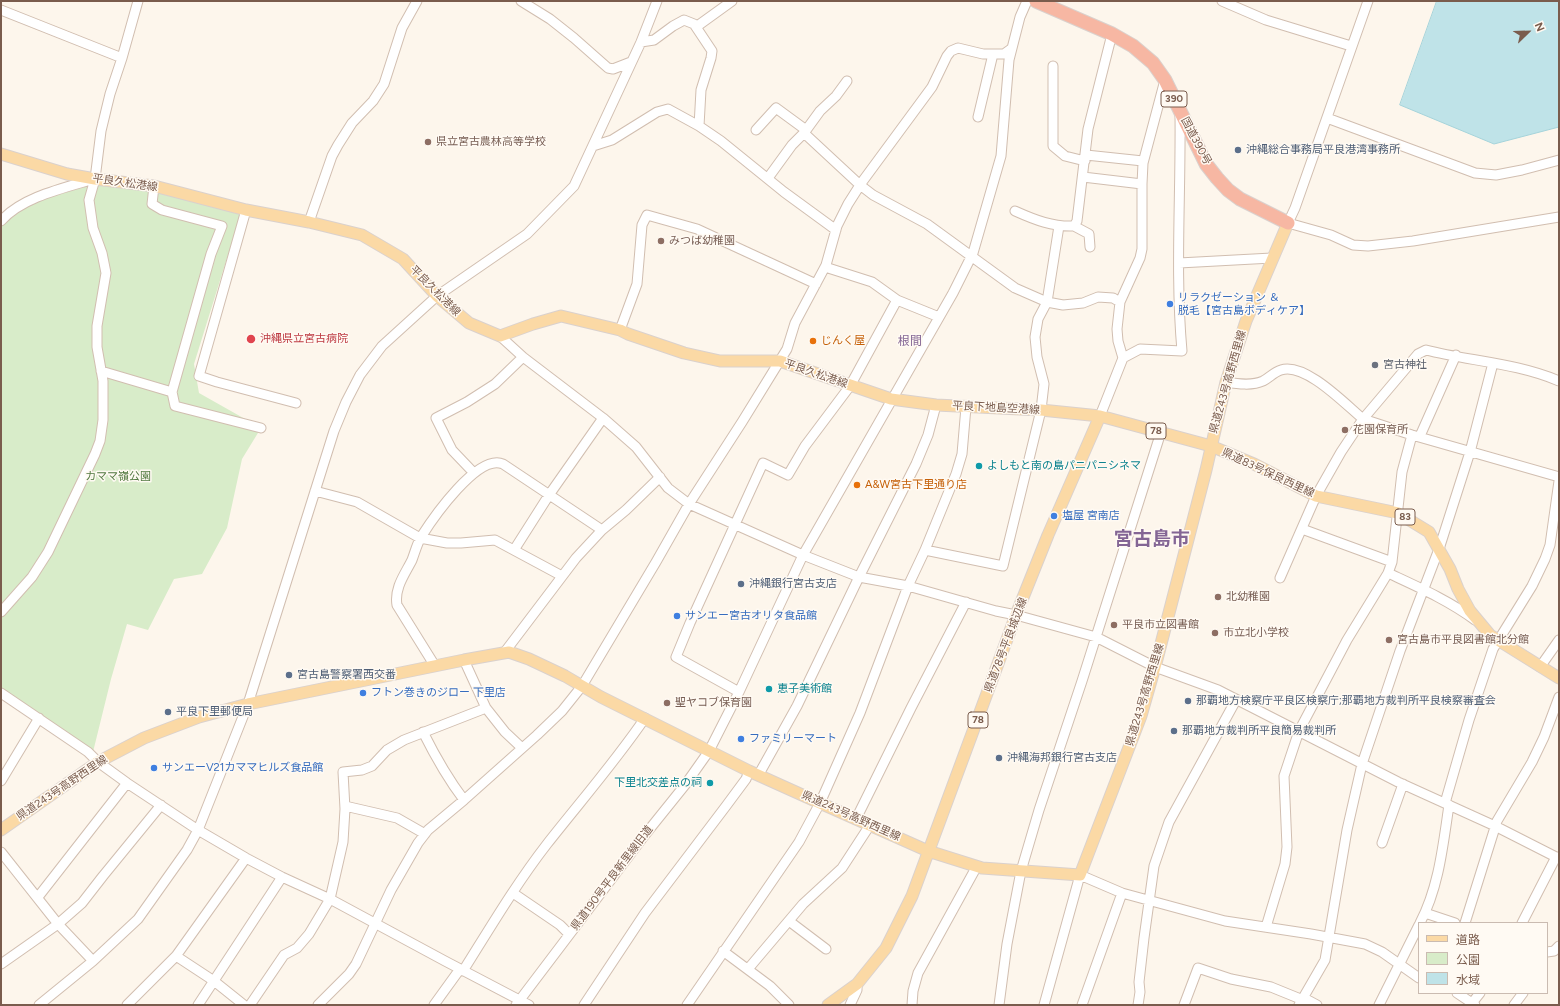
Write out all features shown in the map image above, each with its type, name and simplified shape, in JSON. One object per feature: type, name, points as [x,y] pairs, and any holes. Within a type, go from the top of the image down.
[{"type":"highway","name":"国道390号","points":[[1036,1],[1112,34],[1133,46],[1143,54],[1153,63],[1165,80],[1206,164],[1228,190],[1240,199],[1288,223]]},
{"type":"main road","name":"平良久松港線","points":[[1,154],[66,174],[154,186],[246,210],[309,222],[362,235],[403,259],[437,296],[469,323],[500,336],[561,316],[620,330],[684,353],[720,362],[780,361],[891,399]]},
{"type":"main road","name":"県道243号高野西里線","points":[[1,830],[98,762],[144,738],[199,717],[248,704],[509,652],[528,659],[754,773],[820,804],[928,851],[977,866],[1080,875],[1141,716],[1155,667],[1226,382],[1246,321],[1288,223]]},
{"type":"main road","name":"平良下地島空港線","points":[[891,399],[936,405],[1041,410],[1100,416]]},
{"type":"main road","name":"78","points":[[1100,416],[1210,446]]},
{"type":"main road","name":"県道78号平良城辺線","points":[[828,1005],[857,984],[886,948],[912,896],[1016,615],[1048,535],[1100,416]]},
{"type":"main road","name":"県道83号保良西里線","points":[[1210,446],[1254,464],[1316,496],[1398,513],[1429,532],[1467,606],[1481,625],[1497,640],[1559,678]]},
{"type":"street","points":[[1,612],[32,577],[48,552],[95,454],[100,440],[103,420],[103,381],[97,347],[97,326],[106,273],[102,253],[93,228],[89,200],[95,179],[101,132],[108,101],[138,1]]},
{"type":"street","points":[[309,222],[332,156],[352,123],[373,101],[384,84],[388,76],[402,28],[417,1]]},
{"type":"street","points":[[521,1],[550,19],[608,68],[614,69],[631,62]]},
{"type":"street","points":[[39,1005],[93,961],[138,919],[183,856],[198,830],[248,704],[334,431],[346,402],[360,375],[382,346],[437,296],[527,234],[574,186],[641,42],[657,1]]},
{"type":"street","points":[[696,27],[732,1]]},
{"type":"street","name":"県道190号平良新里線旧道","points":[[518,1003],[644,836],[685,785],[709,751],[739,692],[803,555],[939,317],[971,256],[1001,156],[1009,60],[1020,17],[1027,1]]},
{"type":"street","points":[[1222,1],[1266,20],[1351,46]]},
{"type":"street","points":[[1368,1],[1295,208],[1288,223],[1331,235],[1353,245],[1368,246],[1413,241],[1559,217]]},
{"type":"street","points":[[1,10],[122,58]]},
{"type":"street","points":[[641,42],[654,40],[684,20],[694,24],[712,51],[701,90],[699,126]]},
{"type":"street","points":[[1074,226],[1077,221],[1088,129],[1112,34]]},
{"type":"street","points":[[318,1005],[349,974],[356,964],[391,890],[418,843],[425,834],[438,820],[464,800],[562,711],[582,686],[689,504],[787,349],[795,323],[825,267],[836,230],[848,204],[860,185],[932,87],[946,56],[951,51],[958,48],[983,54],[1004,54],[1011,50]]},
{"type":"street","points":[[978,117],[993,54]]},
{"type":"street","points":[[1053,66],[1053,146],[1065,156],[1144,160]]},
{"type":"street","points":[[1100,416],[1123,358],[1118,341],[1117,329],[1120,302],[1140,258],[1142,249],[1142,184],[1144,160],[1165,80]]},
{"type":"street","points":[[768,178],[792,145],[820,111],[836,96],[847,81]]},
{"type":"street","points":[[593,146],[612,140],[657,112],[668,108],[699,126],[836,230]]},
{"type":"street","points":[[756,130],[776,108],[805,131],[860,185],[873,195],[927,224],[971,256],[990,272],[1015,288],[1046,302],[1063,304],[1083,303],[1098,297],[1113,298],[1120,302]]},
{"type":"street","points":[[1123,358],[1140,349],[1182,351],[1178,216],[1181,165],[1180,112]]},
{"type":"street","points":[[1327,118],[1475,172],[1496,175],[1559,160]]},
{"type":"street","points":[[1083,177],[1142,184]]},
{"type":"street","points":[[1,221],[20,206],[50,192],[95,179]]},
{"type":"street","points":[[154,186],[152,204],[162,210],[222,226],[207,269],[172,392],[175,406],[261,428]]},
{"type":"street","points":[[246,210],[199,376],[296,403]]},
{"type":"street","points":[[1015,212],[1036,220],[1059,226],[1074,226],[1089,234],[1090,247]]},
{"type":"street","points":[[620,330],[637,284],[642,225],[647,215],[697,229],[816,284]]},
{"type":"street","points":[[925,550],[1003,566],[1041,410],[1044,384],[1034,337],[1038,319],[1046,302],[1059,226]]},
{"type":"street","points":[[1179,263],[1272,258]]},
{"type":"street","points":[[825,267],[872,282],[897,300],[939,317]]},
{"type":"street","points":[[739,692],[676,657],[763,463],[788,475],[805,446],[850,386],[897,300]]},
{"type":"street","points":[[500,336],[523,357],[603,418],[636,447],[668,488],[689,504],[803,555],[859,577],[908,586],[1096,637],[1155,667],[1218,690],[1362,764],[1495,826],[1557,857],[1523,922]]},
{"type":"street","points":[[1280,578],[1316,496],[1341,452],[1363,418],[1418,354],[1426,350],[1442,354],[1456,355],[1532,372],[1559,381]]},
{"type":"street","points":[[1266,927],[1284,864],[1287,847],[1284,776],[1299,731],[1347,640],[1388,573],[1392,562],[1402,472],[1416,436],[1456,355]]},
{"type":"street","points":[[474,472],[452,450],[436,418],[495,384],[523,357]]},
{"type":"street","points":[[1302,1001],[1325,960],[1330,937],[1338,875],[1346,830],[1362,764],[1400,651],[1439,549],[1470,452],[1493,363]]},
{"type":"street","points":[[1226,382],[1256,384],[1280,370],[1289,368],[1299,370],[1310,375],[1363,418],[1416,436],[1559,477]]},
{"type":"street","points":[[101,371],[172,392]]},
{"type":"street","points":[[584,1005],[645,914],[738,790],[754,773],[797,706],[859,577],[916,464],[928,435],[936,405]]},
{"type":"street","points":[[687,1005],[799,842],[820,804],[860,713],[908,586],[925,550],[956,474],[962,454],[966,407]]},
{"type":"street","points":[[514,550],[549,495],[603,418]]},
{"type":"street","points":[[999,1005],[1007,944],[1021,871],[1039,810],[1161,432]]},
{"type":"street","points":[[435,666],[397,605],[395,597],[398,587],[412,560],[420,538],[442,508],[474,472],[492,462],[498,462],[602,530]]},
{"type":"street","points":[[504,653],[562,576],[602,530],[626,510],[660,477]]},
{"type":"street","points":[[1421,922],[1438,874],[1447,804],[1469,720],[1493,648],[1517,611],[1539,573],[1545,559],[1550,545],[1559,481]]},
{"type":"street","points":[[315,491],[357,502],[420,538],[447,543],[495,540],[562,576]]},
{"type":"street","points":[[1302,529],[1392,562]]},
{"type":"street","points":[[1388,573],[1424,589],[1450,604],[1481,625]]},
{"type":"street","points":[[856,819],[966,602]]},
{"type":"street","points":[[1540,667],[1559,640]]},
{"type":"street","points":[[464,660],[486,708],[505,732],[522,748]]},
{"type":"street","points":[[1,693],[88,752],[98,762],[127,783],[198,830],[282,878],[330,898],[518,1003],[529,1005]]},
{"type":"street","points":[[1466,922],[1495,826],[1532,762],[1544,737],[1559,697]]},
{"type":"street","points":[[1138,1005],[1141,963],[1154,866],[1169,822],[1236,700]]},
{"type":"street","points":[[250,1005],[284,955],[297,948],[309,934],[330,898],[343,842],[345,806],[343,772],[362,770],[372,766],[387,750],[404,740],[486,708]]},
{"type":"street","points":[[1,780],[39,718]]},
{"type":"street","points":[[434,1005],[461,970],[546,845],[608,769],[645,718]]},
{"type":"street","points":[[423,732],[454,787],[464,800]]},
{"type":"street","points":[[38,897],[127,783]]},
{"type":"street","points":[[1382,843],[1403,784]]},
{"type":"street","points":[[1,964],[58,924],[82,903],[161,805]]},
{"type":"street","points":[[345,806],[397,818],[425,834]]},
{"type":"street","points":[[748,969],[803,904],[842,868],[870,825]]},
{"type":"street","points":[[1,852],[58,924],[93,961]]},
{"type":"street","points":[[127,1005],[176,956],[246,858]]},
{"type":"street","points":[[912,1005],[913,991],[918,973],[977,866]]},
{"type":"street","points":[[1044,1005],[1080,875],[1122,893],[1225,921],[1330,937],[1365,944],[1374,948],[1418,977]]},
{"type":"street","points":[[198,1005],[282,878]]},
{"type":"street","points":[[513,893],[569,934]]},
{"type":"street","points":[[1082,1005],[1122,893]]},
{"type":"street","points":[[1425,913],[1452,922]]},
{"type":"street","points":[[789,921],[826,949]]},
{"type":"street","points":[[1379,1005],[1398,964],[1418,928]]},
{"type":"street","points":[[1548,952],[1554,951],[1559,946]]},
{"type":"street","points":[[723,952],[770,986],[789,1005]]},
{"type":"street","points":[[176,956],[214,981],[244,1005]]},
{"type":"street","points":[[1184,1005],[1198,968],[1231,979],[1271,987],[1302,1001],[1316,1005]]},
{"type":"street","points":[[850,1005],[857,990],[857,984]]},
{"type":"street","points":[[1459,994],[1474,1004],[1479,994]]},
{"type":"street","points":[[1514,1005],[1522,994]]},
{"type":"green space","name":"カママ嶺公園","points":[[91,178],[154,186],[241,213],[194,364],[199,393],[261,428],[242,459],[227,528],[202,574],[174,579],[148,630],[127,624],[111,679],[92,756],[1,698],[1,222],[22,205],[88,186]]},
{"type":"water","points":[[1437,1],[1559,1],[1559,127],[1494,144],[1400,105]]},
{"type":"place","name":"県立宮古農林高等学校","points":[[428,142]]},
{"type":"place","name":"沖縄総合事務局平良港湾事務所","points":[[1238,150]]},
{"type":"place","name":"みつば幼稚園","points":[[661,241]]},
{"type":"place","name":"リラクゼーション ＆ 脱毛【宮古島ボディケア】","points":[[1170,304]]},
{"type":"place","name":"沖縄県立宮古病院","points":[[251,339]]},
{"type":"place","name":"じんく屋","points":[[813,341]]},
{"type":"place","name":"宮古神社","points":[[1375,365]]},
{"type":"place","name":"花園保育所","points":[[1345,430]]},
{"type":"place","name":"よしもと南の島パニパニシネマ","points":[[979,466]]},
{"type":"place","name":"A&W宮古下里通り店","points":[[857,485]]},
{"type":"place","name":"塩屋 宮南店","points":[[1054,516]]},
{"type":"place","name":"沖縄銀行宮古支店","points":[[741,584]]},
{"type":"place","name":"北幼稚園","points":[[1218,597]]},
{"type":"place","name":"サンエー宮古オリタ食品館","points":[[677,616]]},
{"type":"place","name":"平良市立図書館","points":[[1114,625]]},
{"type":"place","name":"市立北小学校","points":[[1215,633]]},
{"type":"place","name":"宮古島市平良図書館北分館","points":[[1389,640]]},
{"type":"place","name":"宮古島警察署西交番","points":[[289,675]]},
{"type":"place","name":"恵子美術館","points":[[769,689]]},
{"type":"place","name":"フトン巻きのジロー 下里店","points":[[363,693]]},
{"type":"place","name":"那覇地方検察庁平良区検察庁;那覇地方裁判所平良検察審査会","points":[[1188,701]]},
{"type":"place","name":"聖ヤコブ保育園","points":[[667,703]]},
{"type":"place","name":"平良下里郵便局","points":[[168,712]]},
{"type":"place","name":"那覇地方裁判所平良簡易裁判所","points":[[1174,731]]},
{"type":"place","name":"ファミリーマート","points":[[741,739]]},
{"type":"place","name":"沖縄海邦銀行宮古支店","points":[[999,758]]},
{"type":"place","name":"サンエーV21カママヒルズ食品館","points":[[154,768]]},
{"type":"place","name":"下里北交差点の祠","points":[[710,783]]},
{"type":"district","name":"根間","points":[[910,341]]},
{"type":"district","name":"宮古島市","points":[[1152,539]]}]
